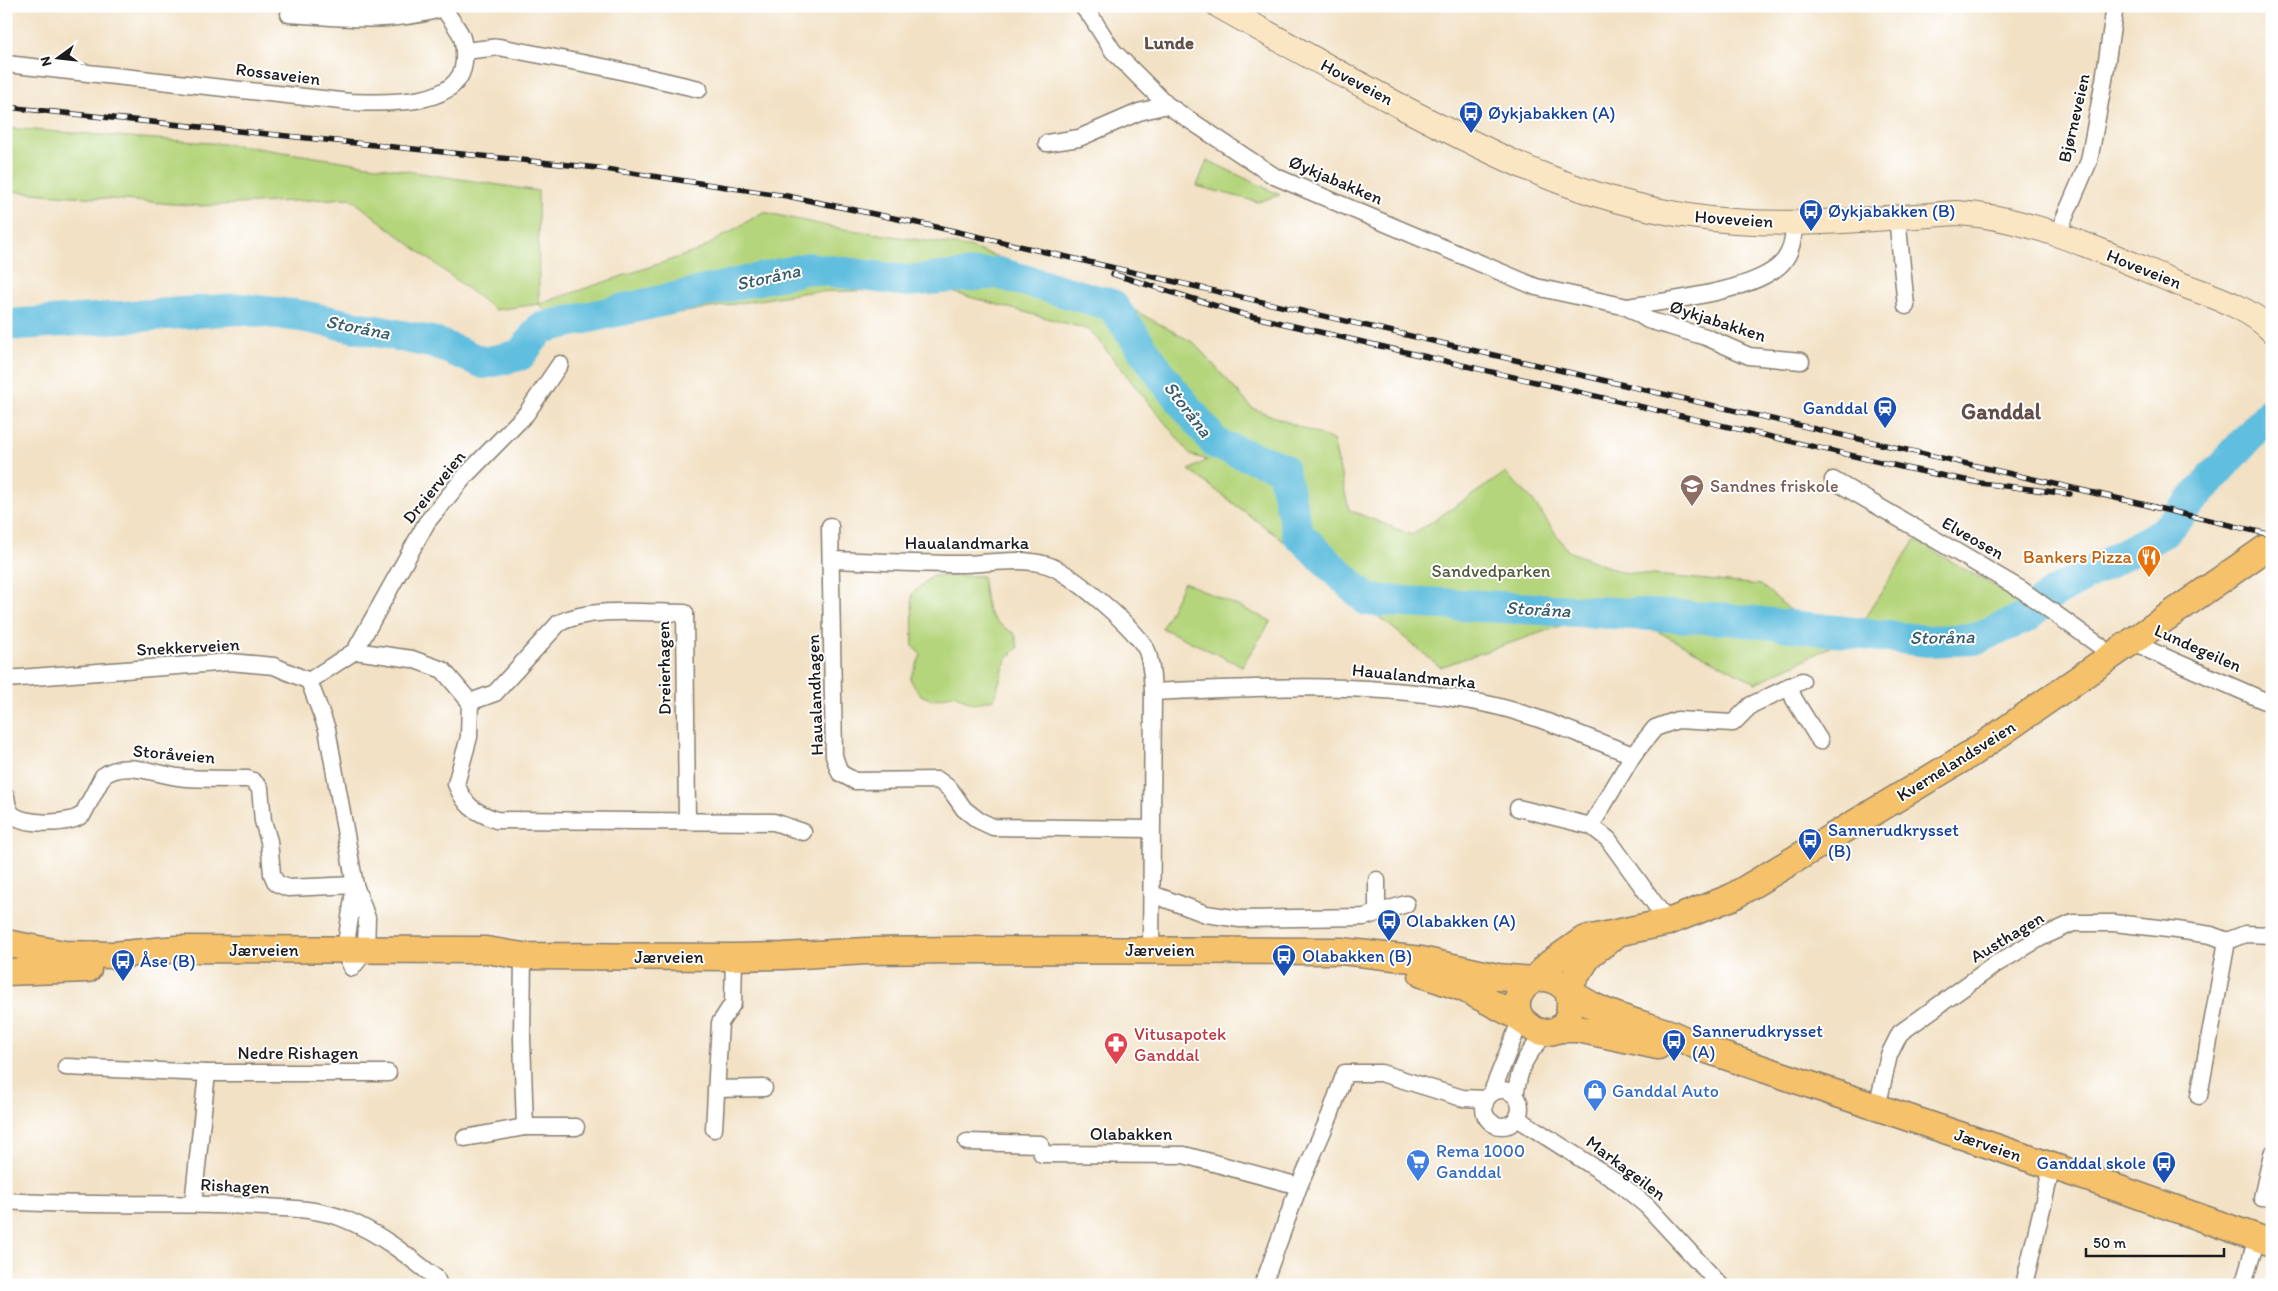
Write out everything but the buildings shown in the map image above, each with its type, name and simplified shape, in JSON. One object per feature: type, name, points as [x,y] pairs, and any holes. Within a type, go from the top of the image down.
[{"type":"main road","name":"Hoveveien","points":[[1219,6],[1464,139],[1558,183],[1608,199],[1690,217],[1794,224],[1956,213],[1980,214],[2057,235],[2228,303],[2269,322]]},
{"type":"main road","name":"Kvernelandsveien","points":[[1534,980],[1549,964],[1583,940],[1616,935],[1668,922],[1732,897],[1972,753],[2272,544]]},
{"type":"main road","name":"Kvernelandsveien","points":[[1567,991],[1590,954],[1616,935]]},
{"type":"main road","name":"Jærveien","points":[[6,943],[74,954],[113,955],[177,949],[488,963],[523,956],[734,957],[866,951],[1341,951],[1383,954],[1421,960],[1497,977],[1534,980]]},
{"type":"main road","name":"Jærveien","points":[[6,972],[176,968],[354,956]]},
{"type":"main road","name":"Jærveien","points":[[784,956],[868,962],[1250,963],[1385,969],[1432,977],[1463,988],[1520,1018]]},
{"type":"main road","points":[[1547,978],[1558,982],[1567,991],[1571,1002],[1571,1012],[1566,1021],[1553,1031],[1536,1032],[1520,1018],[1517,1007],[1518,996],[1524,987],[1534,980],[1547,978]]},
{"type":"main road","name":"Jærveien","points":[[1567,991],[1613,1016],[1668,1032],[1704,1050],[2052,1166],[2265,1240]]},
{"type":"main road","name":"Jærveien","points":[[1553,1031],[1578,1029],[1663,1047],[1704,1050]]},
{"type":"street","name":"Øykjabakken","points":[[1082,6],[1113,51],[1167,105],[1274,176],[1536,286],[1627,307],[1648,320],[1706,337],[1749,356],[1801,361]]},
{"type":"street","name":"Bjørneveien","points":[[2057,235],[2089,161],[2116,6]]},
{"type":"street","points":[[289,14],[341,18],[399,17],[422,15],[442,7]]},
{"type":"street","name":"Rossaveien","points":[[6,64],[350,102],[385,103],[426,98],[449,90],[463,74],[464,51],[461,36],[442,7]]},
{"type":"street","points":[[464,51],[499,48],[608,68],[699,89]]},
{"type":"street","points":[[1047,143],[1079,138],[1139,112],[1167,105]]},
{"type":"street","points":[[1897,217],[1906,306]]},
{"type":"street","name":"Øykjabakken","points":[[1627,307],[1714,293],[1761,277],[1782,264],[1794,242],[1794,224]]},
{"type":"street","name":"Dreierveien","points":[[309,682],[355,651],[427,522],[466,475],[526,414],[560,364]]},
{"type":"street","name":"Elveosen","points":[[1833,480],[2051,609],[2100,646],[2110,658]]},
{"type":"street","name":"Haualandhagen","points":[[830,526],[834,756],[840,773],[855,781],[938,780],[950,789],[964,809],[978,820],[992,826],[1151,829]]},
{"type":"street","name":"Haualandmarka","points":[[832,560],[954,564],[1024,560],[1049,566],[1074,581],[1113,612],[1146,649],[1151,666],[1153,692],[1152,950]]},
{"type":"street","name":"Dreierhagen","points":[[470,702],[495,693],[559,622],[570,617],[610,613],[685,613],[687,821]]},
{"type":"street","name":"Lundegeilen","points":[[2134,640],[2151,651],[2272,704]]},
{"type":"street","points":[[355,651],[412,659],[443,670],[470,702],[470,737],[456,784],[462,798],[473,811],[496,820],[774,822],[803,832]]},
{"type":"street","name":"Snekkerveien","points":[[6,679],[230,662],[274,666],[309,682]]},
{"type":"street","points":[[309,682],[327,729],[355,885],[368,918],[354,956]]},
{"type":"street","points":[[1591,826],[1633,755],[1655,728],[1677,720],[1733,723],[1751,705],[1796,684],[1794,699],[1820,740]]},
{"type":"street","name":"Haualandmarka","points":[[1153,692],[1282,686],[1387,689],[1483,704],[1520,714],[1633,755]]},
{"type":"street","name":"Storåveien","points":[[6,796],[8,808],[16,816],[30,821],[65,822],[79,818],[103,776],[118,770],[150,770],[184,778],[248,779],[260,788],[262,795],[263,821],[269,841],[272,874],[276,883],[288,888],[355,885]]},
{"type":"street","points":[[1518,808],[1591,826],[1608,839],[1668,922]]},
{"type":"street","points":[[1377,880],[1377,912]]},
{"type":"street","points":[[1152,894],[1206,914],[1240,919],[1364,917],[1406,904]]},
{"type":"street","name":"Austhagen","points":[[1877,1108],[1888,1055],[1900,1034],[1996,964],[2040,938],[2073,923],[2114,923],[2211,935],[2227,941]]},
{"type":"street","points":[[2199,1096],[2227,941],[2245,934],[2272,935]]},
{"type":"street","points":[[523,956],[522,1040],[525,1127]]},
{"type":"street","points":[[714,1129],[720,1023],[733,1003],[734,957]]},
{"type":"street","points":[[1263,1285],[1299,1186],[1330,1115],[1345,1073],[1381,1074],[1462,1098],[1489,1096],[1504,1090],[1515,1096],[1520,1106],[1517,1118],[1505,1126],[1492,1124],[1484,1112],[1489,1096],[1520,1018]]},
{"type":"street","points":[[1515,1096],[1519,1070],[1530,1050],[1553,1031]]},
{"type":"street","name":"Nedre Rishagen","points":[[66,1067],[208,1072],[388,1073]]},
{"type":"street","points":[[193,1204],[208,1072]]},
{"type":"street","points":[[716,1089],[764,1088]]},
{"type":"street","name":"Markageilen","points":[[1517,1118],[1619,1183],[1646,1206],[1720,1285]]},
{"type":"street","points":[[465,1138],[525,1127],[576,1127]]},
{"type":"street","name":"Olabakken","points":[[966,1142],[1040,1144],[1042,1154],[1184,1154],[1299,1186]]},
{"type":"street","points":[[2262,1198],[2272,1154]]},
{"type":"street","points":[[2024,1285],[2052,1166]]},
{"type":"street","name":"Rishagen","points":[[6,1201],[52,1204],[193,1204],[299,1209],[346,1220],[394,1244],[436,1278],[439,1285]]},
{"type":"street","points":[[2243,1285],[2265,1240]]},
{"type":"green space","points":[[6,128],[237,145],[538,191],[539,304],[495,310],[350,198],[200,206],[6,191]]},
{"type":"green space","points":[[1207,160],[1280,195],[1258,202],[1197,186]]},
{"type":"green space","name":"Sandvedparken","points":[[763,212],[837,228],[969,247],[1103,293],[1194,343],[1252,408],[1333,440],[1349,510],[1412,535],[1505,473],[1530,497],[1568,551],[1621,572],[1761,585],[1832,646],[1756,683],[1613,608],[1440,667],[1330,576],[1189,470],[1207,460],[1191,455],[1090,330],[940,289],[808,292],[563,332],[539,304],[700,250]]},
{"type":"green space","points":[[1915,540],[2036,611],[2005,627],[1976,633],[1932,636],[1864,619]]},
{"type":"green space","points":[[932,576],[982,576],[987,605],[992,617],[1015,634],[1018,648],[1006,660],[994,699],[973,704],[954,694],[932,700],[919,694],[910,679],[921,655],[913,646],[912,594]]},
{"type":"green space","points":[[1184,582],[1271,621],[1242,666],[1162,628]]},
{"type":"waterway","name":"Storåna","points":[[6,325],[240,309],[301,316],[436,343],[484,363],[520,355],[541,328],[808,268],[907,281],[998,273],[1112,305],[1166,382],[1216,444],[1282,468],[1298,534],[1367,600],[1727,619],[1928,641],[1975,639],[2027,617],[2050,595],[2164,532],[2272,411]]},
{"type":"railway","points":[[6,107],[598,168],[787,196],[932,226],[2155,507]]},
{"type":"railway","points":[[1113,274],[1242,314],[1910,469],[1980,483],[2070,494]]},
{"type":"railway","points":[[2149,506],[2272,535]]},
{"type":"place","name":"Øykjabakken (A)","points":[[1471,134]]},
{"type":"place","name":"Øykjabakken (B)","points":[[1811,232]]},
{"type":"place","name":"Ganddal","points":[[1885,429]]},
{"type":"place","name":"Sandnes friskole","points":[[1692,507]]},
{"type":"place","name":"Bankers Pizza","points":[[2149,578]]},
{"type":"place","name":"Sannerudkrysset (B)","points":[[1810,861]]},
{"type":"place","name":"Olabakken (A)","points":[[1389,942]]},
{"type":"place","name":"Olabakken (B)","points":[[1284,977]]},
{"type":"place","name":"Åse (B)","points":[[123,982]]},
{"type":"place","name":"Sannerudkrysset (A)","points":[[1674,1062]]},
{"type":"place","name":"Vitusapotek Ganddal","points":[[1116,1065]]},
{"type":"place","name":"Ganddal Auto","points":[[1595,1112]]},
{"type":"place","name":"Rema 1000 Ganddal","points":[[1418,1182]]},
{"type":"place","name":"Ganddal skole","points":[[2164,1184]]},
{"type":"district","name":"Lunde","points":[[1169,42]]},
{"type":"district","name":"Ganddal","points":[[2001,411]]}]
